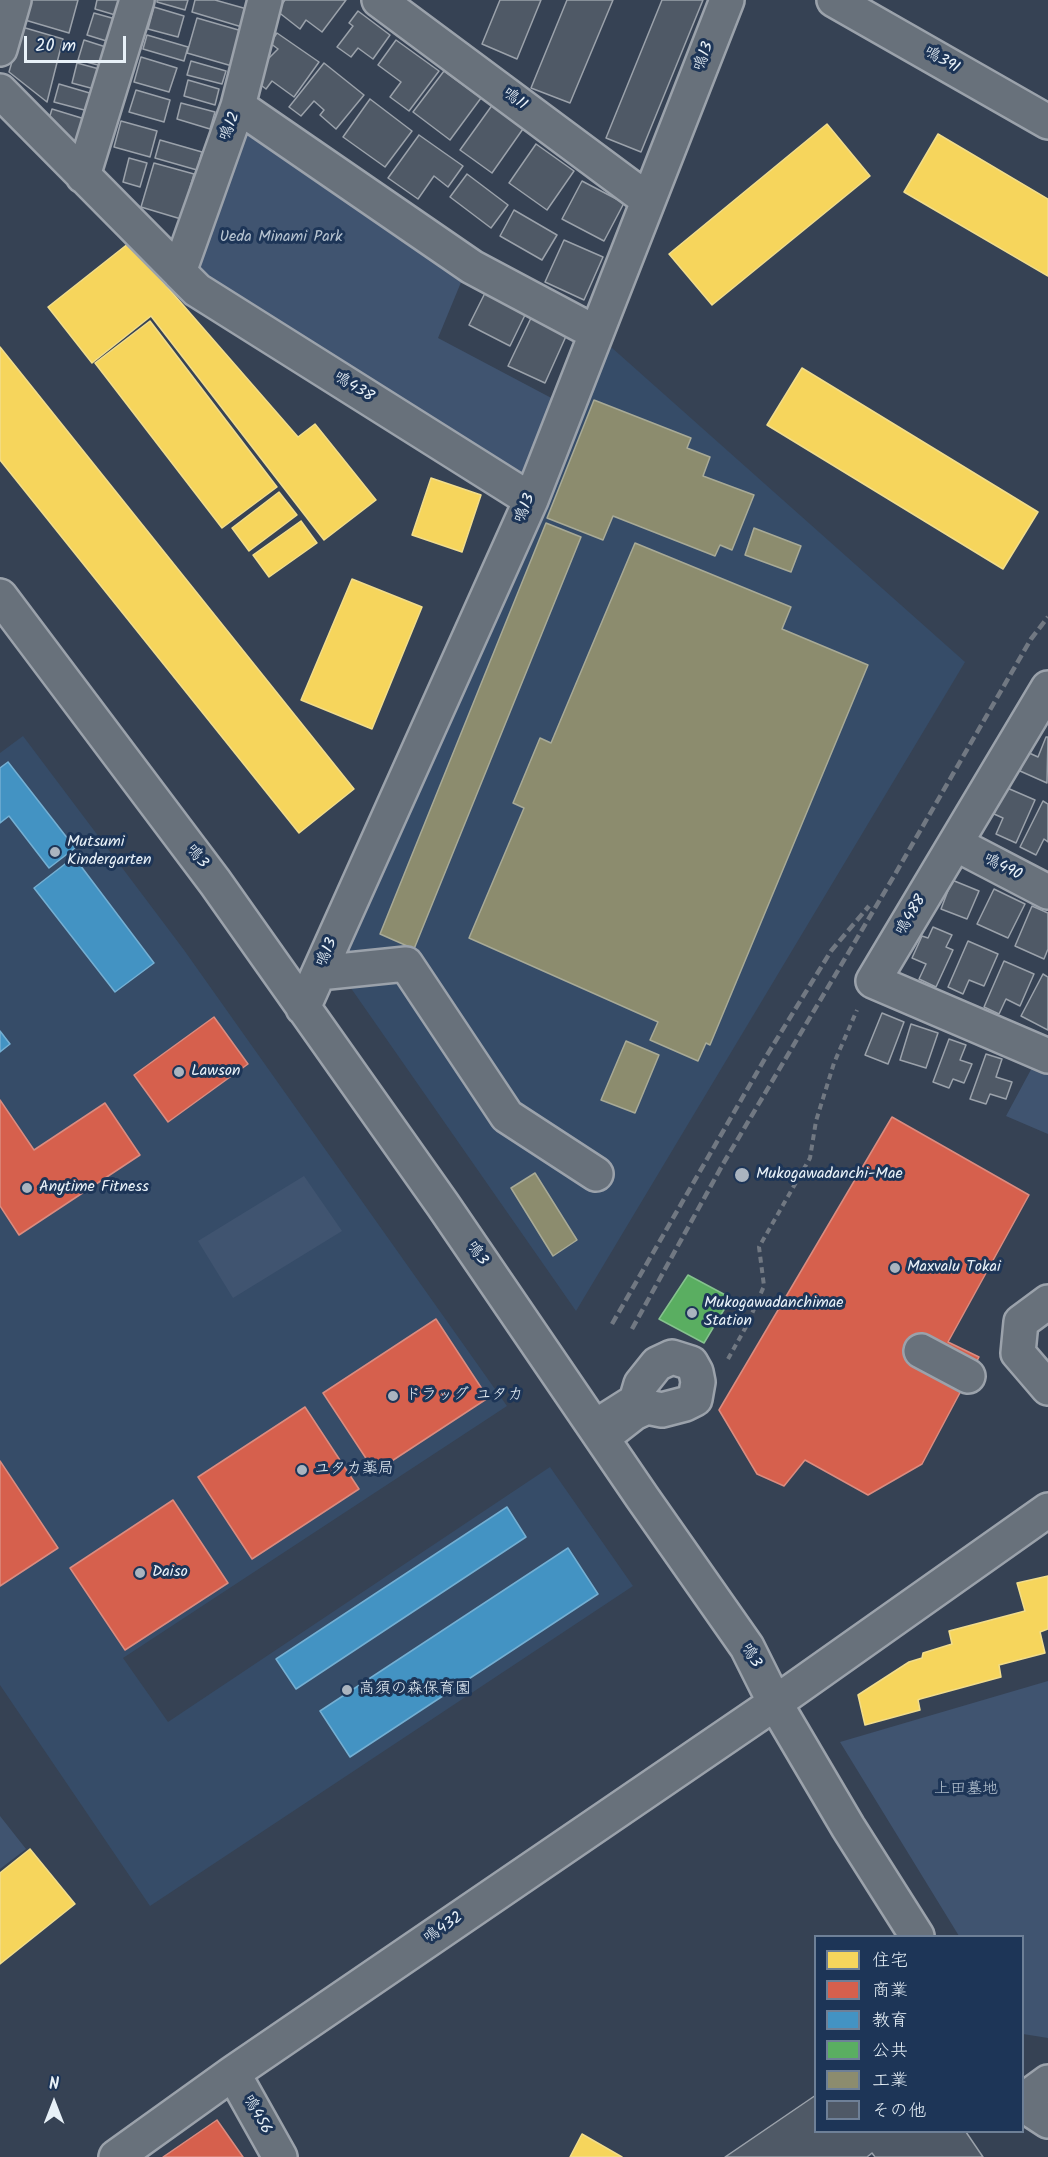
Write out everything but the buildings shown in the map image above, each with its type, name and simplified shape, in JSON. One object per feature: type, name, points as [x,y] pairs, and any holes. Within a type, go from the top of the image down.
[{"type":"street","points":[[0,49],[14,0]]},
{"type":"street","points":[[83,176],[137,0]]},
{"type":"street","points":[[238,106],[266,0]]},
{"type":"street","name":"鳴11","points":[[379,0],[648,200]]},
{"type":"street","name":"鳴13","points":[[303,1008],[531,500],[727,0]]},
{"type":"street","name":"鳴391","points":[[834,0],[1048,122]]},
{"type":"street","points":[[0,91],[179,272]]},
{"type":"street","name":"鳴12","points":[[179,272],[238,106],[472,267],[596,333]]},
{"type":"street","name":"鳴438","points":[[179,272],[197,290],[531,500]]},
{"type":"street","name":"鳴3","points":[[0,596],[208,873],[443,1205],[747,1647],[775,1703],[848,1827],[916,1935]]},
{"type":"street","name":"鳴488","points":[[873,981],[1046,697]]},
{"type":"street","name":"鳴490","points":[[956,844],[1048,892]]},
{"type":"street","points":[[319,973],[406,964],[507,1116],[596,1174]]},
{"type":"street","points":[[873,981],[1048,1056]]},
{"type":"street","points":[[1048,1302],[1021,1322],[1018,1353],[1048,1388]]},
{"type":"street","points":[[921,1351],[969,1376]]},
{"type":"street","name":"鳴432","points":[[116,2157],[233,2073],[775,1703],[1048,1510]]},
{"type":"street","name":"鳴456","points":[[233,2073],[280,2157]]},
{"type":"street","points":[[1024,2101],[1048,2082]]},
{"type":"street","points":[[1024,2103],[1048,2121]]},
{"type":"path","points":[[723,1368],[747,1325],[764,1286],[759,1246],[810,1158],[816,1121],[834,1063],[861,1000],[873,981]]},
{"type":"shaded area","points":[[611,347],[965,662],[576,1311],[339,971]]},
{"type":"shaded area","points":[[23,736],[184,950],[507,1406],[123,1658],[168,1722],[550,1467],[633,1586],[150,1906],[0,1685],[0,753]]},
{"type":"green space","name":"Ueda Minami Park","points":[[244,118],[464,275],[438,338],[557,401],[526,484],[187,269]]},
{"type":"green space","points":[[1034,1064],[1048,1070],[1048,1134],[1006,1116]]},
{"type":"green space","points":[[304,1176],[342,1231],[233,1298],[198,1241]]},
{"type":"green space","name":"上田墓地","points":[[1048,1681],[1048,2038],[1024,2034],[1024,1935],[958,1935],[840,1742]]},
{"type":"green space","points":[[0,1816],[26,1849],[0,1869]]},
{"type":"railway","points":[[632,1329],[723,1164],[1031,639],[1048,617]]},
{"type":"railway","points":[[612,1324],[767,1055],[831,951],[869,906]]},
{"type":"place","name":"Mutsumi Kindergarten","points":[[55,852]]},
{"type":"place","name":"Lawson","points":[[179,1072]]},
{"type":"place","name":"Mukogawadanchi-Mae","points":[[742,1175]]},
{"type":"place","name":"Anytime Fitness","points":[[27,1188]]},
{"type":"place","name":"Maxvalu Tokai","points":[[895,1268]]},
{"type":"place","name":"Mukogawadanchimae Station","points":[[692,1313]]},
{"type":"place","name":"ドラッグ ユタカ","points":[[393,1396]]},
{"type":"place","name":"ユタカ薬局","points":[[302,1470]]},
{"type":"place","name":"Daiso","points":[[140,1573]]},
{"type":"place","name":"高須の森保育園","points":[[347,1690]]}]
